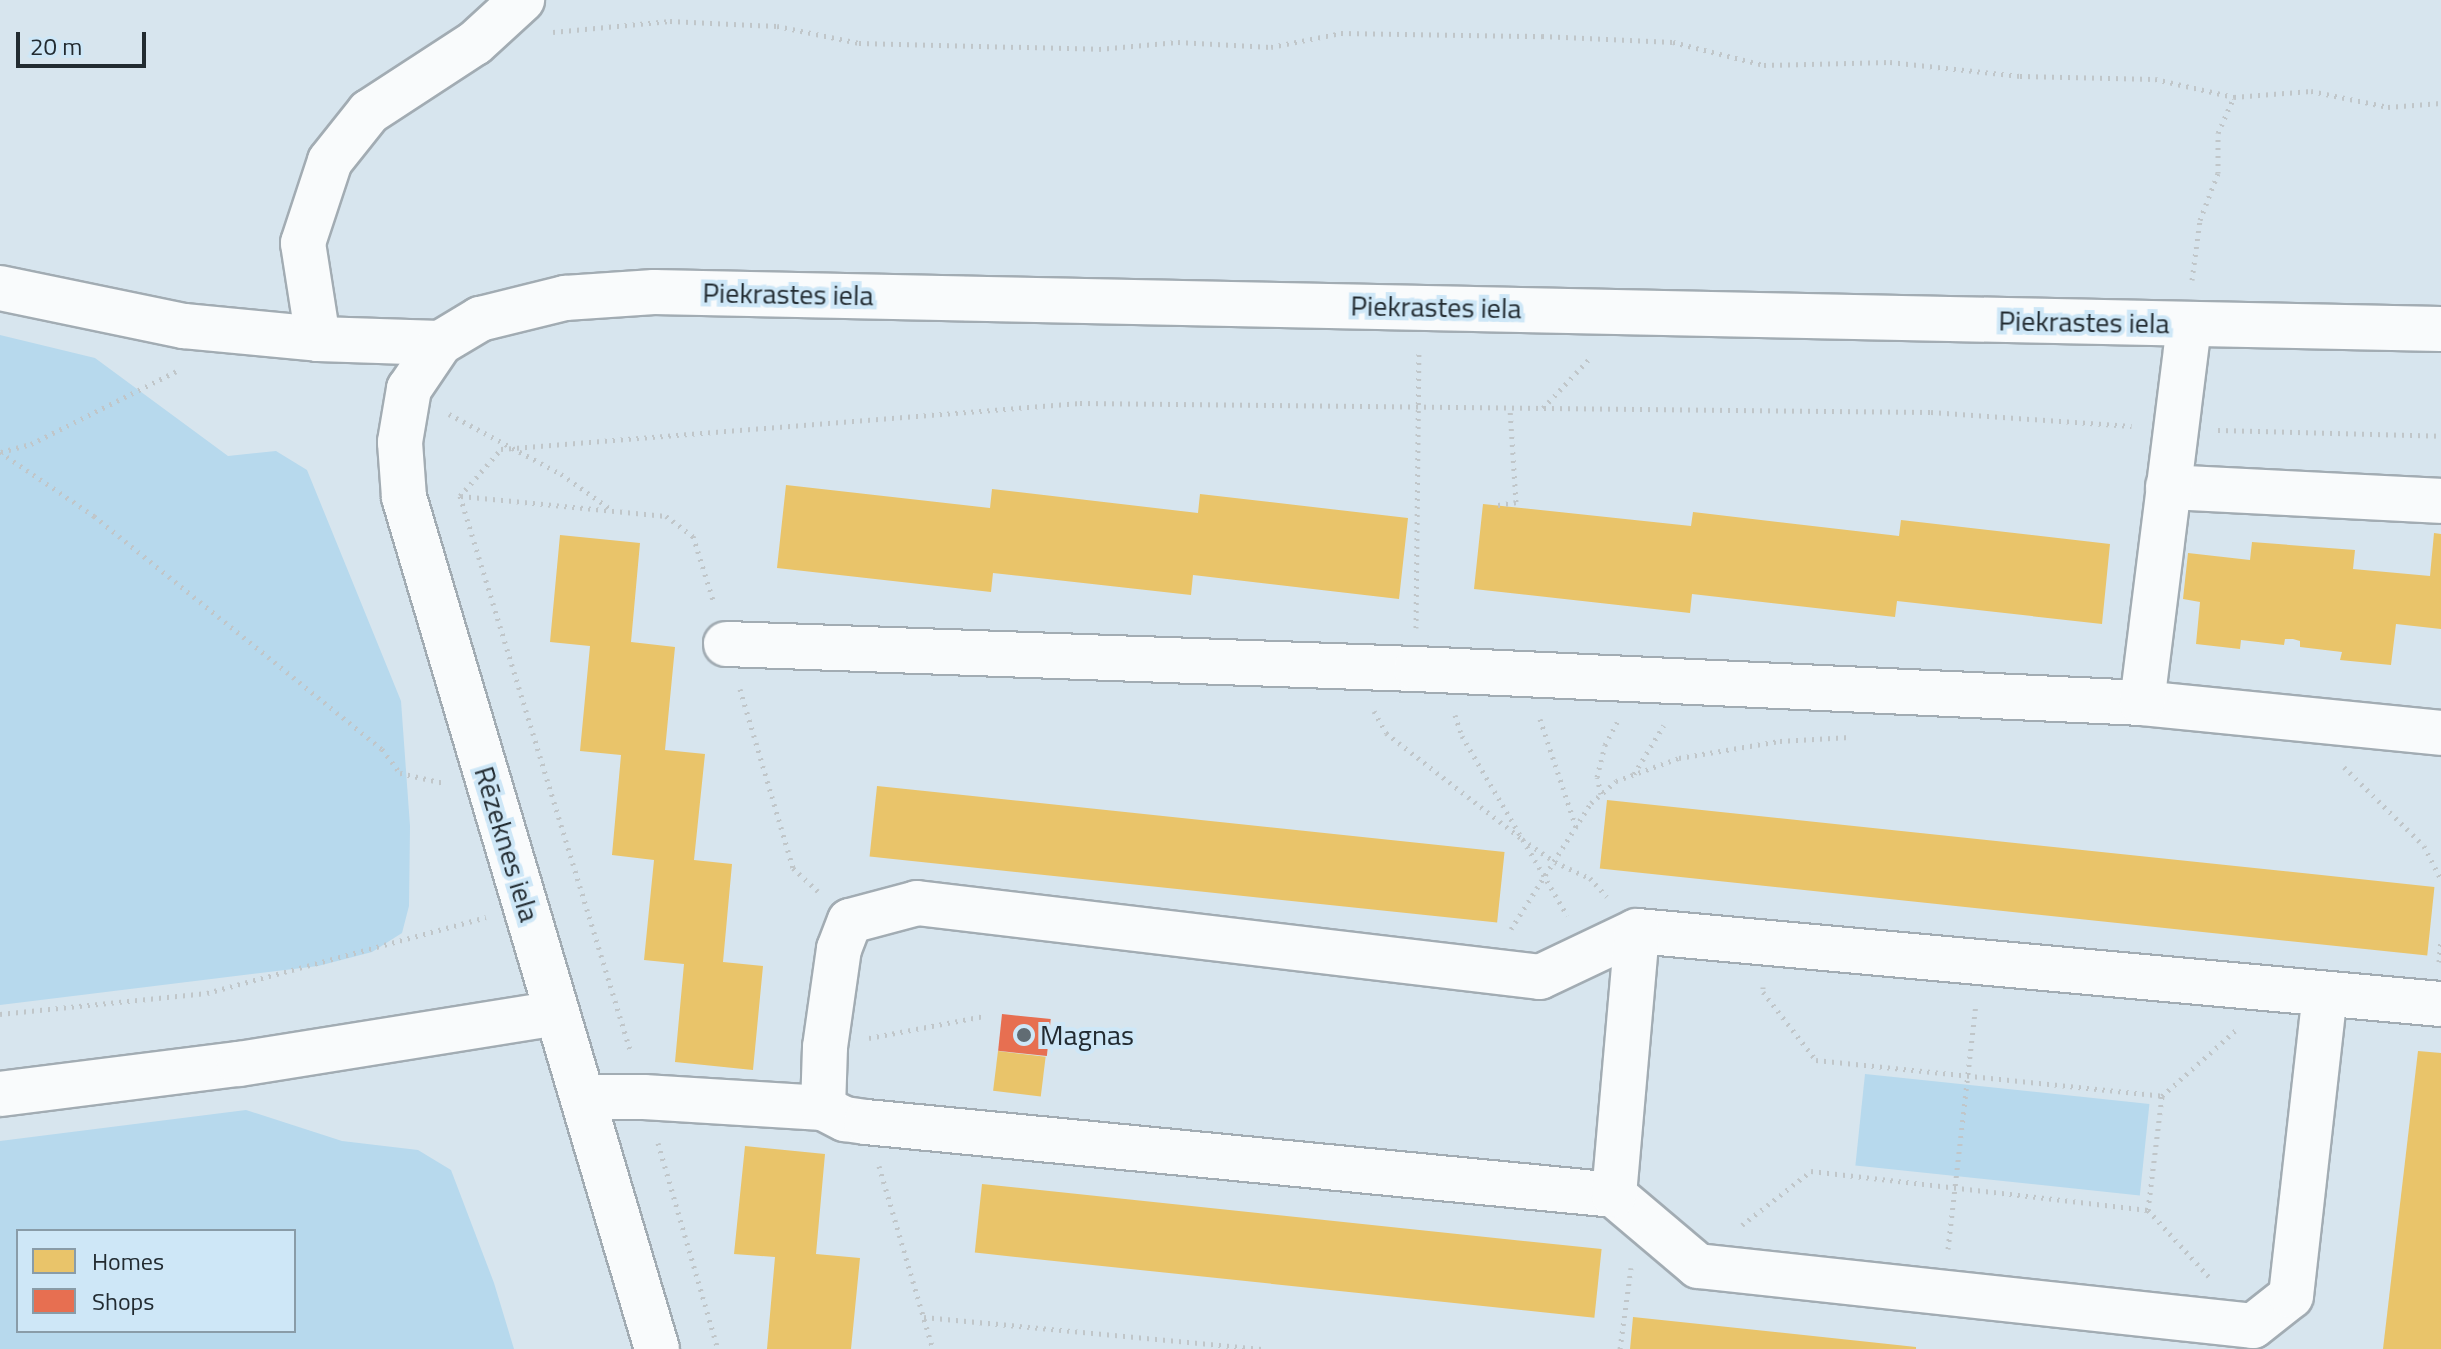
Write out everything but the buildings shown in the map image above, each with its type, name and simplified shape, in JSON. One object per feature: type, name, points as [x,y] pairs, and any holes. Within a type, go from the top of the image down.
[{"type":"street","points":[[318,339],[303,243],[330,161],[369,112],[481,38],[522,0]]},
{"type":"street","points":[[0,288],[184,326],[318,339],[440,343]]},
{"type":"street","name":"Piekrastes iela","points":[[440,343],[480,319],[565,298],[654,292],[2441,329]]},
{"type":"street","points":[[2142,703],[2189,325]]},
{"type":"street","name":"Rēzeknes iela","points":[[440,343],[409,389],[400,442],[404,497],[657,1349]]},
{"type":"street","points":[[2168,487],[2441,501]]},
{"type":"street","points":[[726,644],[1428,669],[2142,703],[2441,733]]},
{"type":"street","points":[[823,1108],[825,1047],[839,949],[850,921],[917,903],[1540,977],[1637,931],[2441,1004]]},
{"type":"street","points":[[1626,1205],[1637,931]]},
{"type":"street","points":[[583,1097],[644,1097],[823,1108],[845,1119],[866,1122],[1626,1205],[1698,1266],[2253,1326],[2291,1296],[2325,995]]},
{"type":"street","points":[[0,1094],[239,1064],[556,1013]]},
{"type":"path","points":[[481,38],[670,21],[777,26],[859,43],[1011,48],[1099,49],[1178,42],[1271,47],[1341,33],[1542,36],[1673,42],[1764,65],[1890,62],[2020,76],[2155,79],[2234,97],[2311,91],[2388,107],[2441,103]]},
{"type":"path","points":[[2189,325],[2200,220],[2218,173],[2218,133],[2234,97]]},
{"type":"path","points":[[1421,307],[1417,406],[1428,669],[1462,736],[1544,879],[1592,953]]},
{"type":"path","points":[[1543,408],[1609,341],[1626,311]]},
{"type":"path","points":[[0,453],[31,444],[183,368]]},
{"type":"path","points":[[409,389],[561,474],[613,511]]},
{"type":"path","points":[[718,1349],[460,496],[501,449],[1080,403],[1931,412],[2176,429],[2441,436]]},
{"type":"path","points":[[1498,505],[1516,502],[1510,408]]},
{"type":"path","points":[[0,453],[106,526],[382,749],[400,773],[492,794]]},
{"type":"path","points":[[1352,667],[1386,733],[1522,839],[1555,862],[1590,878],[1637,931]]},
{"type":"path","points":[[1529,674],[1543,729],[1577,828]]},
{"type":"path","points":[[1601,795],[1597,777],[1605,745],[1618,721],[1619,678]]},
{"type":"path","points":[[1634,774],[1686,682]]},
{"type":"path","points":[[2293,718],[2424,846],[2441,880]]},
{"type":"path","points":[[1477,970],[1517,921],[1601,795],[1616,781],[1679,758],[1733,748],[1780,741],[1854,737]]},
{"type":"path","points":[[2433,865],[2441,873]]},
{"type":"path","points":[[0,1014],[207,993],[525,906]]},
{"type":"path","points":[[1765,943],[1763,992],[1816,1060],[2162,1096]]},
{"type":"path","points":[[1943,1292],[1980,963]]},
{"type":"path","points":[[2148,1210],[2162,1096],[2237,1032],[2244,987]]},
{"type":"path","points":[[825,1047],[984,1016]]},
{"type":"path","points":[[866,1122],[933,1349]]},
{"type":"path","points":[[1733,1270],[1741,1226],[1811,1171],[2148,1210],[2253,1326]]},
{"type":"path","points":[[1620,1349],[1626,1205]]},
{"type":"path","points":[[924,1317],[1264,1349]]},
{"type":"shaded area","points":[[0,335],[95,358],[228,456],[276,451],[307,470],[401,701],[410,826],[409,906],[402,933],[372,952],[318,966],[0,1005]]},
{"type":"shaded area","points":[[1865,1074],[2149,1104],[2140,1195],[1855,1165]]},
{"type":"shaded area","points":[[246,1110],[342,1141],[418,1150],[451,1170],[494,1283],[514,1349],[0,1349],[0,1141]]},
{"type":"place","name":"Magnas","points":[[1024,1035]]}]
